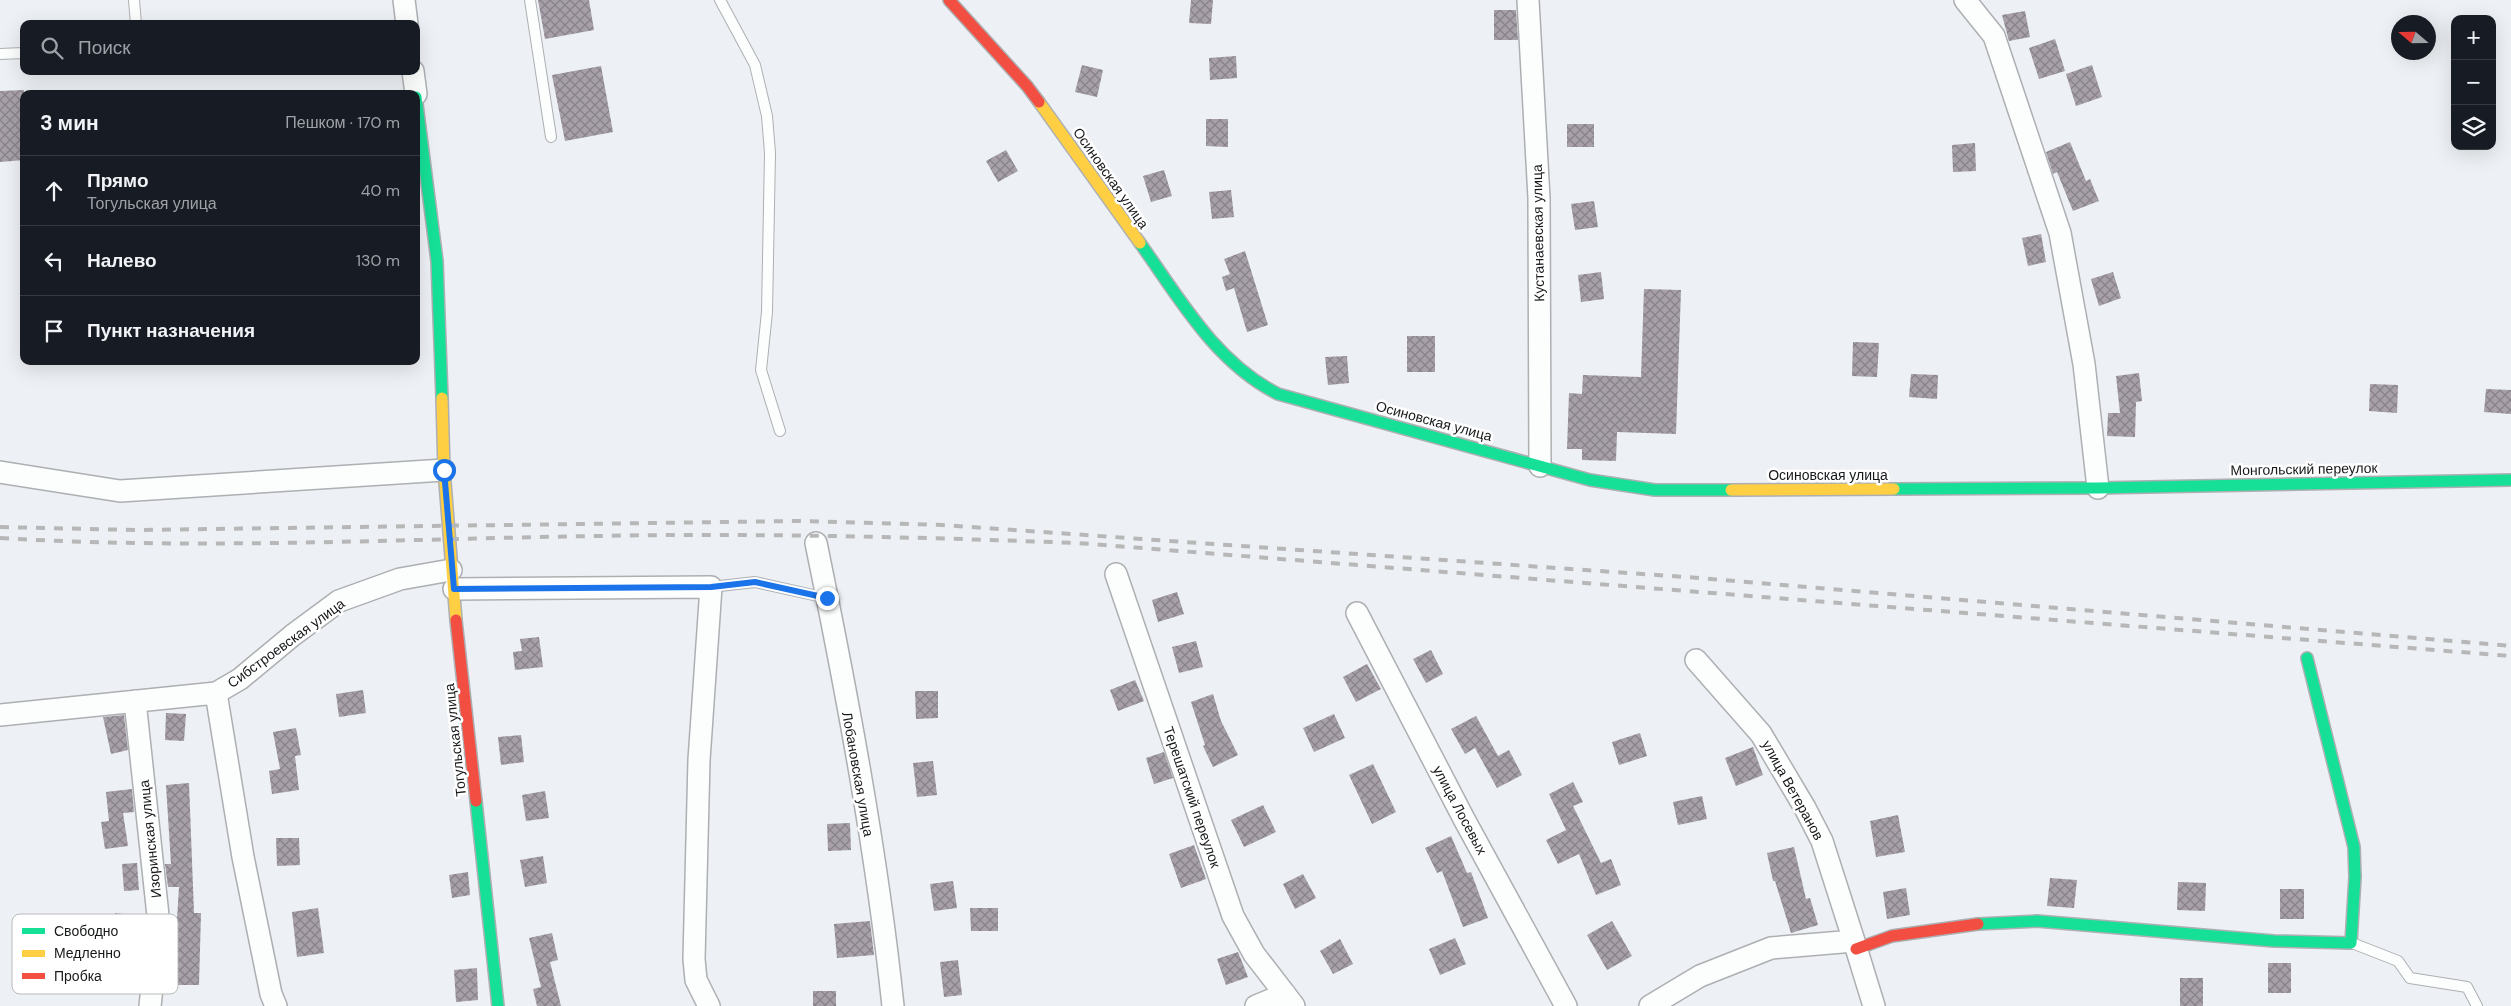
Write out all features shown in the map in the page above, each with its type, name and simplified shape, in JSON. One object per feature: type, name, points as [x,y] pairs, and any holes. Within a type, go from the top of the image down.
[{"type":"main road","name":"Осиновская улица","points":[[949,0],[1027,86],[1204,333],[1226,360],[1254,383],[1278,394],[1599,482],[1655,490],[2098,488]]},
{"type":"main road","name":"Тогульская улица","points":[[420,127],[437,261],[444,470],[452,579],[498,1006]]},
{"type":"main road","name":"Монгольский переулок","points":[[2098,488],[2511,480]]},
{"type":"main road","points":[[1855,945],[1892,936],[1967,925],[2037,921],[2274,941],[2351,943],[2356,876],[2354,847],[2307,658]]},
{"type":"street","points":[[404,0],[406,20]]},
{"type":"street","name":"Кустанаевская улица","points":[[1528,0],[1539,198],[1540,466]]},
{"type":"street","points":[[1965,0],[1994,36],[2060,233],[2084,364],[2098,488]]},
{"type":"street","points":[[413,75],[415,90]]},
{"type":"street","points":[[0,472],[120,490],[444,470]]},
{"type":"street","name":"Лобановская улица","points":[[816,543],[868,829],[887,952],[893,1006]]},
{"type":"street","name":"Терешатский переулок","points":[[1116,574],[1233,916],[1254,954],[1290,1000]]},
{"type":"street","name":"Сибстроевская улица","points":[[0,715],[216,693],[240,679],[293,635],[339,601],[400,579],[711,587]]},
{"type":"street","points":[[710,1006],[696,980],[694,959],[699,760],[711,587]]},
{"type":"street","name":"улица Лосевых","points":[[1357,613],[1464,819],[1566,1006]]},
{"type":"street","name":"улица Ветеранов","points":[[1696,660],[1761,734],[1806,808],[1822,841],[1874,1006]]},
{"type":"street","points":[[216,693],[245,866],[271,994],[276,1006]]},
{"type":"street","name":"Изоринская улица","points":[[135,701],[158,914]]},
{"type":"street","points":[[1650,1006],[1700,976],[1771,948],[1855,945]]},
{"type":"street","points":[[1256,1006],[1290,1000]]},
{"type":"lane","points":[[134,0],[136,20]]},
{"type":"lane","points":[[530,0],[551,137]]},
{"type":"lane","points":[[720,0],[755,65],[767,116],[770,153],[767,312],[761,370],[780,431]]},
{"type":"lane","points":[[0,54],[20,53]]},
{"type":"lane","points":[[711,587],[755,582],[827,598]]},
{"type":"lane","points":[[2351,943],[2398,961],[2410,978],[2467,987],[2477,1006]]},
{"type":"building","points":[[538,0],[589,0],[594,30],[545,39]]},
{"type":"building","points":[[1191,0],[1213,0],[1211,24],[1189,23]]},
{"type":"building","points":[[1494,10],[1516,10],[1518,40],[1494,40]]},
{"type":"building","points":[[2025,11],[2030,37],[2009,41],[2002,15]]},
{"type":"building","points":[[2055,39],[2065,71],[2039,79],[2029,48]]},
{"type":"building","points":[[1236,56],[1237,78],[1210,80],[1209,58]]},
{"type":"building","points":[[1082,65],[1103,70],[1097,97],[1075,92]]},
{"type":"building","points":[[2092,65],[2102,97],[2076,106],[2066,74]]},
{"type":"building","points":[[601,66],[613,132],[565,141],[552,75]]},
{"type":"building","points":[[20,90],[20,160],[0,162],[0,91]]},
{"type":"building","points":[[1206,119],[1228,119],[1228,147],[1206,146]]},
{"type":"building","points":[[1567,124],[1594,124],[1594,147],[1567,147]]},
{"type":"building","points":[[2070,142],[2086,181],[2090,179],[2099,201],[2073,211],[2057,172],[2053,174],[2046,152]]},
{"type":"building","points":[[1975,143],[1976,171],[1953,172],[1952,145]]},
{"type":"building","points":[[1006,150],[1018,171],[998,182],[986,161]]},
{"type":"building","points":[[1164,170],[1172,196],[1151,202],[1143,176]]},
{"type":"building","points":[[1231,190],[1234,217],[1212,219],[1209,192]]},
{"type":"building","points":[[1594,201],[1598,227],[1575,230],[1571,204]]},
{"type":"building","points":[[2041,234],[2046,262],[2028,266],[2022,238]]},
{"type":"building","points":[[1245,251],[1268,325],[1247,332],[1234,288],[1226,291],[1222,277],[1230,274],[1224,259]]},
{"type":"building","points":[[1601,272],[1604,299],[1581,302],[1578,275]]},
{"type":"building","points":[[2113,272],[2121,298],[2099,306],[2091,279]]},
{"type":"building","points":[[1644,289],[1681,290],[1676,434],[1617,432],[1616,461],[1582,460],[1582,449],[1567,449],[1569,393],[1582,394],[1583,375],[1641,377]]},
{"type":"building","points":[[1407,336],[1435,336],[1435,372],[1407,372]]},
{"type":"building","points":[[1853,342],[1879,343],[1877,377],[1852,376]]},
{"type":"building","points":[[1347,356],[1349,383],[1328,385],[1325,357]]},
{"type":"building","points":[[2139,373],[2142,401],[2136,402],[2135,437],[2107,436],[2108,413],[2120,413],[2116,376]]},
{"type":"building","points":[[1911,374],[1938,375],[1937,399],[1909,397]]},
{"type":"building","points":[[2370,384],[2398,385],[2397,413],[2369,411]]},
{"type":"building","points":[[2486,389],[2511,390],[2511,414],[2484,412]]},
{"type":"building","points":[[1177,592],[1184,614],[1158,622],[1152,600]]},
{"type":"building","points":[[539,637],[543,667],[515,670],[513,652],[522,651],[520,639]]},
{"type":"building","points":[[1196,641],[1203,667],[1179,673],[1172,647]]},
{"type":"building","points":[[1431,650],[1443,674],[1426,683],[1413,659]]},
{"type":"building","points":[[1367,664],[1381,689],[1356,702],[1343,677]]},
{"type":"building","points":[[1135,680],[1144,701],[1118,711],[1110,690]]},
{"type":"building","points":[[363,690],[366,713],[339,717],[336,694]]},
{"type":"building","points":[[915,691],[938,691],[938,718],[916,719]]},
{"type":"building","points":[[1213,694],[1221,721],[1238,755],[1213,767],[1203,746],[1205,745],[1191,702]]},
{"type":"building","points":[[166,713],[186,714],[184,741],[165,740]]},
{"type":"building","points":[[1334,714],[1345,738],[1314,752],[1303,728]]},
{"type":"building","points":[[124,715],[128,750],[111,754],[103,717]]},
{"type":"building","points":[[1476,716],[1498,756],[1509,750],[1522,775],[1497,788],[1475,748],[1465,754],[1451,729]]},
{"type":"building","points":[[296,728],[301,755],[295,756],[299,790],[272,794],[269,771],[280,769],[273,732]]},
{"type":"building","points":[[1640,733],[1647,756],[1619,765],[1612,742]]},
{"type":"building","points":[[521,735],[524,762],[501,765],[498,737]]},
{"type":"building","points":[[1753,747],[1763,775],[1736,786],[1725,758]]},
{"type":"building","points":[[1164,752],[1173,778],[1154,784],[1146,758]]},
{"type":"building","points":[[933,761],[937,795],[917,797],[913,763]]},
{"type":"building","points":[[1373,764],[1396,812],[1372,824],[1349,775]]},
{"type":"building","points":[[1573,782],[1583,802],[1573,806],[1601,863],[1611,859],[1621,885],[1596,895],[1579,854],[1558,864],[1546,840],[1566,830],[1549,794]]},
{"type":"building","points":[[189,783],[194,913],[201,913],[199,985],[178,985],[179,887],[168,887],[165,864],[171,864],[166,785]]},
{"type":"building","points":[[132,789],[134,812],[123,813],[128,846],[105,849],[101,822],[109,821],[106,792]]},
{"type":"building","points":[[545,791],[549,818],[526,821],[522,795]]},
{"type":"building","points":[[1702,796],[1707,819],[1678,825],[1673,802]]},
{"type":"building","points":[[1263,805],[1276,832],[1244,847],[1231,820]]},
{"type":"building","points":[[1898,815],[1905,852],[1876,857],[1870,821]]},
{"type":"building","points":[[850,823],[851,850],[828,851],[827,824]]},
{"type":"building","points":[[1451,836],[1467,873],[1471,872],[1488,918],[1463,927],[1442,871],[1437,873],[1425,848]]},
{"type":"building","points":[[276,838],[299,838],[300,865],[277,866]]},
{"type":"building","points":[[1194,845],[1206,879],[1181,888],[1169,854]]},
{"type":"building","points":[[1794,847],[1806,899],[1810,898],[1818,925],[1791,933],[1775,881],[1773,881],[1767,853]]},
{"type":"building","points":[[543,856],[547,883],[525,887],[520,860]]},
{"type":"building","points":[[137,863],[139,890],[124,891],[122,864]]},
{"type":"building","points":[[468,872],[470,895],[452,898],[449,875]]},
{"type":"building","points":[[1303,874],[1316,898],[1295,909],[1283,884]]},
{"type":"building","points":[[2050,878],[2077,880],[2074,908],[2047,906]]},
{"type":"building","points":[[953,881],[957,908],[934,911],[930,884]]},
{"type":"building","points":[[2178,882],[2206,883],[2205,911],[2177,910]]},
{"type":"building","points":[[1906,888],[1910,915],[1887,919],[1883,892]]},
{"type":"building","points":[[2280,889],[2304,889],[2304,919],[2280,919]]},
{"type":"building","points":[[318,908],[324,953],[297,957],[292,912]]},
{"type":"building","points":[[970,908],[998,908],[998,931],[971,931]]},
{"type":"building","points":[[870,921],[874,955],[837,958],[834,924]]},
{"type":"building","points":[[1612,921],[1632,956],[1607,970],[1587,935]]},
{"type":"building","points":[[552,933],[558,960],[550,962],[561,1006],[537,1006],[533,989],[541,987],[529,938]]},
{"type":"building","points":[[1455,938],[1466,964],[1440,975],[1429,949]]},
{"type":"building","points":[[1340,939],[1353,964],[1333,974],[1320,951]]},
{"type":"building","points":[[1238,952],[1248,977],[1226,985],[1217,959]]},
{"type":"building","points":[[958,960],[962,995],[944,997],[940,962]]},
{"type":"building","points":[[2268,963],[2291,963],[2291,993],[2268,993]]},
{"type":"building","points":[[477,968],[478,1000],[456,1002],[454,970]]},
{"type":"building","points":[[2180,978],[2203,978],[2203,1006],[2180,1006]]},
{"type":"building","points":[[813,991],[836,991],[836,1006],[813,1006]]},
{"type":"railway","points":[[0,527],[135,530],[800,521],[942,525],[1700,578],[2511,646]]},
{"type":"railway","points":[[0,538],[149,543],[298,543],[596,536],[777,535],[1078,543],[2511,656]]},
{"type":"traffic: fast","points":[[420,128],[437,261],[442,398]]},
{"type":"traffic: fast","points":[[1140,243],[1200,328],[1217,347],[1235,365],[1256,381],[1278,394],[1590,480],[1655,490],[1731,490]]},
{"type":"traffic: fast","points":[[1894,489],[2098,488],[2511,480]]},
{"type":"traffic: fast","points":[[1978,924],[2037,921],[2274,941],[2351,943],[2355,877],[2354,847],[2307,658]]},
{"type":"traffic: fast","points":[[476,801],[498,1006]]},
{"type":"traffic: slow","points":[[1039,102],[1140,243]]},
{"type":"traffic: slow","points":[[442,398],[444,470],[456,620]]},
{"type":"traffic: slow","points":[[1731,490],[1894,489]]},
{"type":"traffic: jam","points":[[949,0],[1027,86],[1039,102]]},
{"type":"traffic: jam","points":[[456,620],[476,801]]},
{"type":"traffic: jam","points":[[1856,949],[1892,936],[1978,924]]},
{"type":"route","points":[[444,470],[448,539],[454,589],[711,587],[755,582],[827,598]]}]
